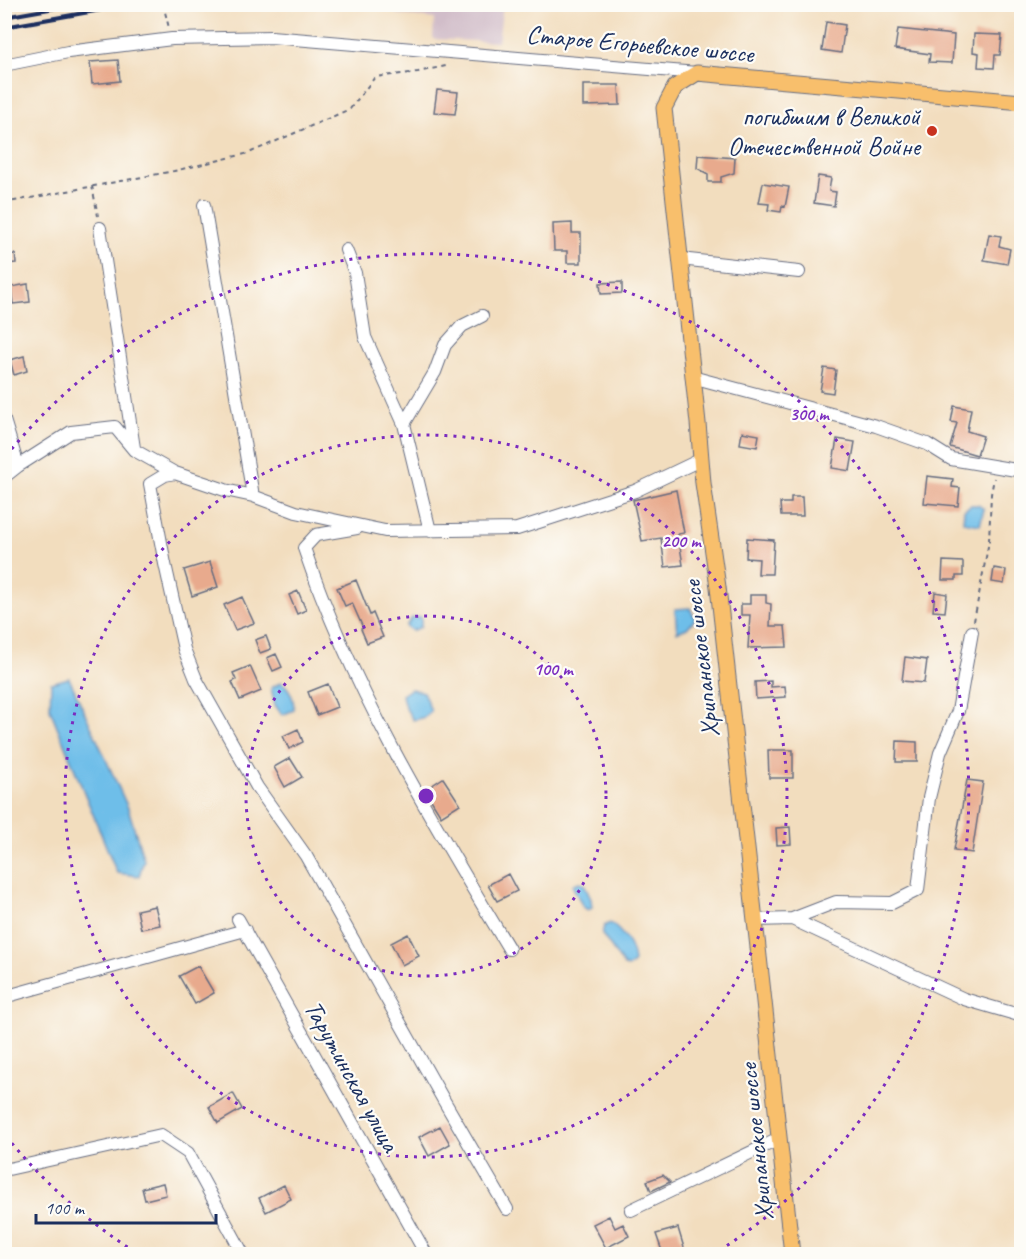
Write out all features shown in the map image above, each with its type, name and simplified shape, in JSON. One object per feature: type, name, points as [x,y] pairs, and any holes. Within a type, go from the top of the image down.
[{"type":"main road","name":"Старое Егорьевское шоссе","points":[[697,73],[1022,102]]},
{"type":"main road","name":"Хрипанское шоссе","points":[[697,73],[675,87],[664,108],[703,483],[718,587],[792,1254]]},
{"type":"street","name":"Старое Егорьевское шоссе","points":[[4,65],[68,52],[172,39],[271,38],[697,73]]},
{"type":"street","points":[[204,205],[253,496]]},
{"type":"street","points":[[100,228],[134,450]]},
{"type":"street","points":[[346,250],[355,273],[365,337],[404,424],[430,531]]},
{"type":"street","points":[[680,259],[799,272]]},
{"type":"street","points":[[404,424],[435,372],[445,345],[462,326],[482,316]]},
{"type":"street","points":[[692,377],[876,426],[927,444],[951,459],[1022,471]]},
{"type":"street","points":[[4,420],[18,466]]},
{"type":"street","points":[[4,477],[71,432],[115,427],[134,450],[175,473],[225,490],[253,496],[296,512],[385,531],[517,530],[635,491],[702,459]]},
{"type":"street","points":[[175,473],[150,484],[182,638],[195,679],[257,787],[306,856],[507,1209]]},
{"type":"street","points":[[364,527],[316,535],[304,548],[317,586],[354,670],[395,752],[509,949]]},
{"type":"street","points":[[755,920],[792,919],[836,902],[892,903],[918,890],[929,798],[940,753],[958,711],[972,632]]},
{"type":"street","name":"Тарутинская улица","points":[[238,919],[426,1254]]},
{"type":"street","points":[[792,919],[964,999],[1022,1016]]},
{"type":"street","points":[[4,997],[245,930]]},
{"type":"street","points":[[4,1170],[161,1135],[188,1153],[243,1254]]},
{"type":"street","points":[[631,1210],[779,1139]]},
{"type":"path","points":[[163,4],[172,39]]},
{"type":"path","points":[[4,203],[174,171],[249,153],[350,109],[375,77],[449,66],[459,53]]},
{"type":"path","points":[[92,186],[100,228]]},
{"type":"path","points":[[972,632],[989,541],[991,494],[997,468]]},
{"type":"shaded area","points":[[394,5],[503,5],[498,42],[433,39],[434,19],[396,14]]},
{"type":"water","points":[[971,505],[978,505],[984,509],[980,525],[963,522],[964,510]]},
{"type":"water","points":[[690,608],[695,619],[687,628],[677,632],[675,609]]},
{"type":"water","points":[[421,617],[421,627],[412,631],[406,626],[412,618]]},
{"type":"water","points":[[69,678],[128,808],[144,860],[139,876],[117,873],[50,709],[51,683]]},
{"type":"water","points":[[281,682],[291,694],[294,710],[282,715],[275,705],[271,688]]},
{"type":"water","points":[[411,689],[423,692],[431,711],[425,717],[413,720],[405,707],[402,695]]},
{"type":"water","points":[[579,882],[584,884],[591,899],[592,908],[588,910],[583,907],[572,885]]},
{"type":"water","points":[[610,923],[623,935],[629,945],[634,962],[629,967],[624,966],[602,934],[604,926]]},
{"type":"building","points":[[826,22],[845,25],[841,53],[822,50]]},
{"type":"building","points":[[898,29],[954,35],[952,63],[929,62],[930,54],[895,49]]},
{"type":"building","points":[[974,34],[1002,35],[1000,55],[995,55],[994,68],[978,67],[979,53],[973,52]]},
{"type":"building","points":[[118,60],[120,81],[92,84],[90,62]]},
{"type":"building","points":[[583,85],[619,85],[620,105],[583,106]]},
{"type":"building","points":[[437,90],[458,92],[455,114],[434,112]]},
{"type":"building","points":[[698,155],[735,158],[734,173],[721,177],[721,182],[708,182],[708,174],[697,168]]},
{"type":"building","points":[[818,176],[831,178],[829,191],[836,192],[834,206],[814,203]]},
{"type":"building","points":[[763,183],[789,187],[785,207],[782,206],[781,212],[768,210],[769,204],[759,203]]},
{"type":"building","points":[[572,223],[572,233],[581,233],[581,263],[567,263],[567,251],[554,251],[553,224]]},
{"type":"building","points":[[989,234],[1001,236],[999,246],[1010,249],[1007,264],[984,260]]},
{"type":"building","points":[[15,254],[16,263],[4,264],[4,255]]},
{"type":"building","points":[[622,282],[622,293],[601,294],[600,283]]},
{"type":"building","points":[[28,284],[30,302],[13,304],[11,287]]},
{"type":"building","points":[[24,356],[27,371],[14,375],[10,360]]},
{"type":"building","points":[[824,368],[836,370],[833,393],[820,391]]},
{"type":"building","points":[[954,406],[971,409],[967,431],[983,436],[977,455],[950,447],[957,423],[951,422]]},
{"type":"building","points":[[742,432],[759,435],[757,447],[740,444]]},
{"type":"building","points":[[837,439],[855,442],[850,471],[832,468]]},
{"type":"building","points":[[927,476],[953,479],[952,487],[960,488],[958,506],[924,503]]},
{"type":"building","points":[[676,490],[684,533],[678,534],[683,565],[665,567],[661,538],[642,541],[633,500]]},
{"type":"building","points":[[791,497],[802,497],[803,516],[781,516],[780,503],[791,503]]},
{"type":"building","points":[[747,538],[774,540],[772,574],[758,574],[759,559],[746,558]]},
{"type":"building","points":[[943,561],[963,562],[963,576],[956,576],[956,580],[942,580]]},
{"type":"building","points":[[210,562],[218,587],[192,596],[184,570]]},
{"type":"building","points":[[994,568],[1006,570],[1004,584],[992,582]]},
{"type":"building","points":[[356,580],[370,615],[373,613],[383,637],[367,643],[352,603],[345,606],[337,588]]},
{"type":"building","points":[[298,591],[306,610],[297,614],[289,595]]},
{"type":"building","points":[[935,592],[947,594],[945,612],[933,611]]},
{"type":"building","points":[[750,595],[766,595],[766,603],[771,604],[770,626],[785,626],[787,647],[748,648],[750,615],[741,615],[741,604],[750,604]]},
{"type":"building","points":[[242,597],[254,623],[235,630],[224,605]]},
{"type":"building","points":[[266,636],[271,649],[260,653],[255,640]]},
{"type":"building","points":[[276,654],[282,667],[273,671],[267,658]]},
{"type":"building","points":[[905,657],[927,660],[924,683],[902,681]]},
{"type":"building","points":[[250,666],[261,691],[240,700],[232,682],[236,680],[233,673]]},
{"type":"building","points":[[771,681],[771,687],[785,686],[786,697],[756,699],[755,682]]},
{"type":"building","points":[[328,684],[337,707],[317,715],[308,692]]},
{"type":"building","points":[[298,729],[303,742],[289,749],[283,736]]},
{"type":"building","points":[[897,741],[917,742],[917,762],[896,762]]},
{"type":"building","points":[[768,750],[793,750],[793,778],[769,778]]},
{"type":"building","points":[[290,758],[302,777],[285,787],[274,767]]},
{"type":"building","points":[[443,778],[460,804],[441,816],[425,790]]},
{"type":"building","points":[[967,780],[983,782],[972,853],[954,850]]},
{"type":"building","points":[[790,827],[791,844],[777,845],[776,828]]},
{"type":"building","points":[[508,874],[517,891],[497,901],[488,885]]},
{"type":"building","points":[[155,906],[160,925],[141,929],[137,910]]},
{"type":"building","points":[[408,934],[419,956],[402,965],[391,943]]},
{"type":"building","points":[[198,966],[214,993],[195,1004],[179,976]]},
{"type":"building","points":[[233,1093],[242,1109],[218,1123],[209,1107]]},
{"type":"building","points":[[440,1126],[450,1144],[429,1156],[419,1137]]},
{"type":"building","points":[[663,1175],[670,1182],[651,1191],[647,1181]]},
{"type":"building","points":[[163,1183],[166,1195],[145,1200],[142,1188]]},
{"type":"building","points":[[284,1185],[291,1199],[266,1212],[259,1198]]},
{"type":"building","points":[[609,1216],[615,1228],[623,1224],[629,1236],[606,1248],[593,1224]]},
{"type":"building","points":[[678,1228],[685,1251],[663,1254],[656,1234]]},
{"type":"railway","points":[[4,17],[78,4]]},
{"type":"railway","points":[[4,27],[135,4]]},
{"type":"place","name":"погибшим в Великой Отечественной Войне","points":[[932,131]]}]
